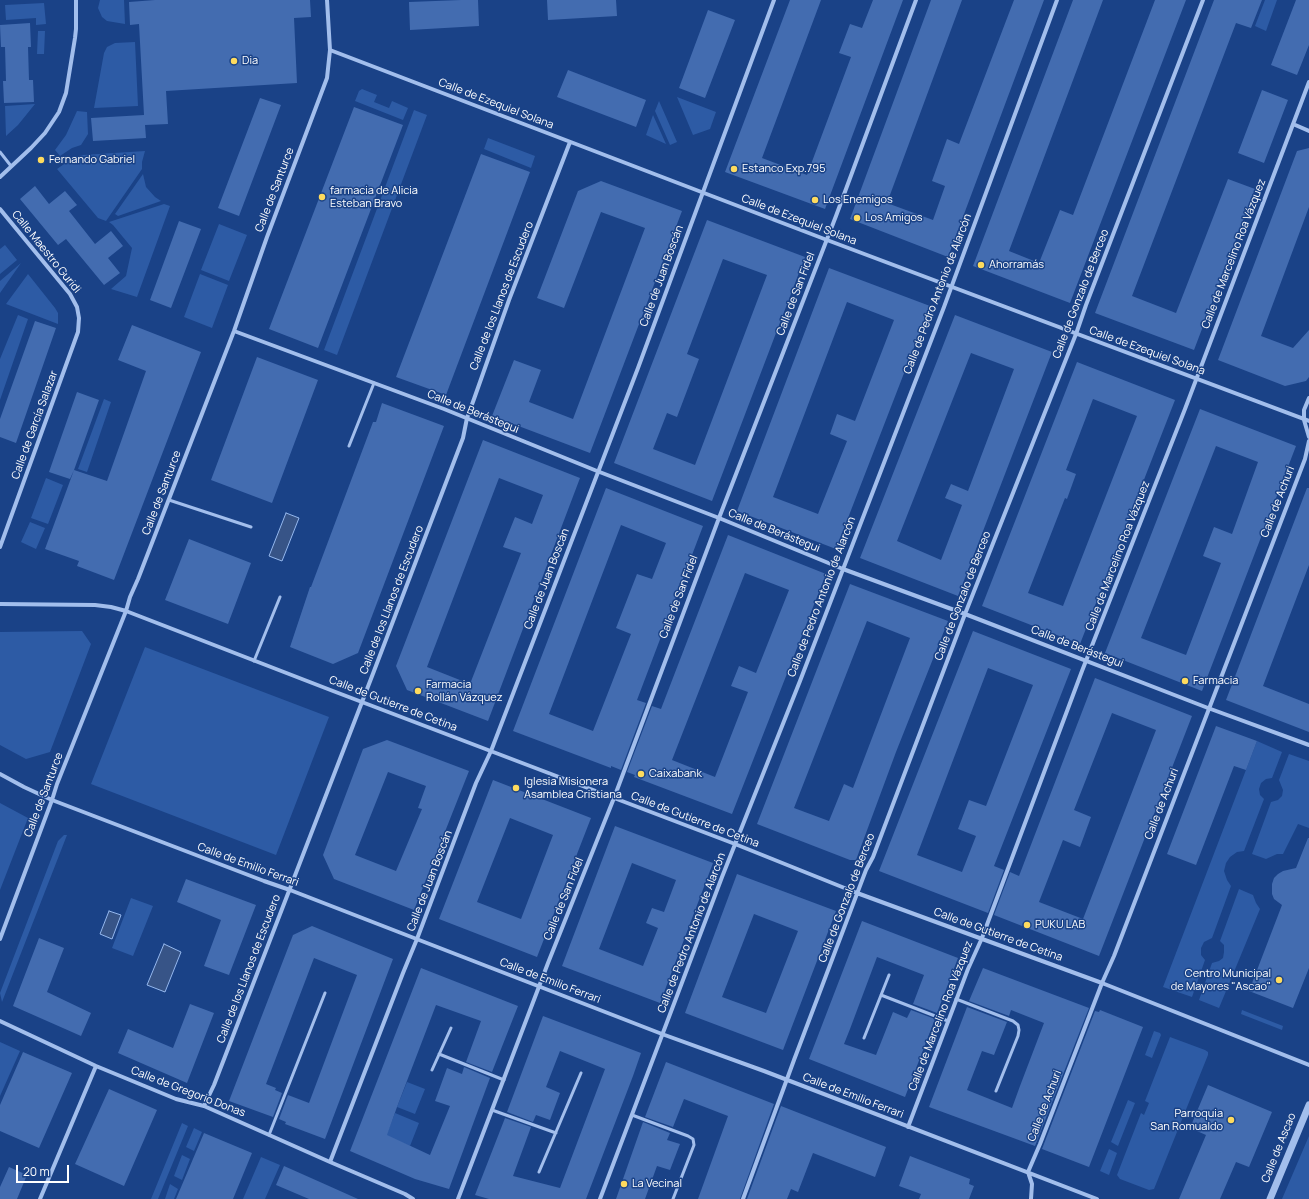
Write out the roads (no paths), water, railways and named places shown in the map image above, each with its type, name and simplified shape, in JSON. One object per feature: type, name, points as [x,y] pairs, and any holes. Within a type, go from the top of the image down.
[{"type":"street","points":[[0,176],[45,133],[59,112],[66,93],[76,34],[76,0]]},
{"type":"street","points":[[327,0],[330,50]]},
{"type":"street","name":"Calle de Juan Boscán","points":[[330,1162],[476,783],[491,752],[703,193],[774,0]]},
{"type":"street","name":"Calle de San Fidel","points":[[458,1199],[614,798],[916,0]]},
{"type":"street","name":"Calle de Pedro Antonio de Alarcón","points":[[600,1199],[735,844],[843,569],[951,286],[1057,0]]},
{"type":"street","name":"Calle de Gonzalo de Berceo","points":[[743,1199],[857,893],[873,857],[965,614],[1076,334],[1202,0]]},
{"type":"street","name":"Calle de Ezequiel Solana","points":[[330,50],[826,240],[1307,420]]},
{"type":"street","name":"Calle de Santurce","points":[[0,939],[57,784],[126,611],[130,597],[234,331],[267,237],[327,78],[330,50]]},
{"type":"street","name":"Calle de Marcelino Roa Vázquez","points":[[908,1127],[956,998],[982,938],[1086,661],[1197,378],[1309,82]]},
{"type":"street","points":[[1293,124],[1309,131]]},
{"type":"street","name":"Calle de los Llanos de Escudero","points":[[204,1106],[214,1085],[290,890],[460,445],[466,427],[467,418],[509,300],[570,142]]},
{"type":"street","name":"Calle Maestro Guridi","points":[[0,208],[70,294],[77,307]]},
{"type":"street","name":"Calle de García Salazar","points":[[0,547],[78,332],[79,318],[77,307]]},
{"type":"street","name":"Calle de Berástegui","points":[[234,331],[467,418],[843,569],[1309,745]]},
{"type":"street","points":[[1309,398],[1304,410],[1309,436]]},
{"type":"street","name":"Calle de Achuri","points":[[1028,1172],[1114,956],[1208,708],[1305,459],[1309,441]]},
{"type":"street","name":"Calle de Gutierre de Cetina","points":[[0,604],[95,605],[126,611],[491,752],[735,844],[857,893],[1102,983],[1309,1065]]},
{"type":"street","name":"Calle de Emilio Ferrari","points":[[0,774],[52,800],[1097,1199]]},
{"type":"street","name":"Calle de Gregorio Donas","points":[[0,1021],[96,1066],[176,1098],[204,1106],[405,1194],[413,1199]]},
{"type":"street","points":[[40,1199],[96,1066]]},
{"type":"street","name":"Calle de Ascao","points":[[1270,1199],[1309,1105]]},
{"type":"street","points":[[1028,1172],[1032,1184],[1031,1199]]},
{"type":"lane","points":[[0,152],[11,166]]},
{"type":"lane","points":[[349,446],[374,383]]},
{"type":"lane","points":[[169,500],[251,527]]},
{"type":"lane","points":[[254,661],[280,597]]},
{"type":"lane","points":[[864,1038],[889,975]]},
{"type":"lane","points":[[269,1135],[325,993]]},
{"type":"lane","points":[[881,995],[948,1021]]},
{"type":"lane","points":[[956,998],[1013,1021],[1018,1025],[1018,1036],[996,1091]]},
{"type":"lane","points":[[432,1070],[451,1028]]},
{"type":"lane","points":[[439,1054],[504,1080]]},
{"type":"lane","points":[[539,1172],[581,1074]]},
{"type":"lane","points":[[492,1110],[556,1133]]},
{"type":"lane","points":[[632,1115],[693,1139],[694,1145],[673,1199]]},
{"type":"place","name":"Dia","points":[[234,61]]},
{"type":"place","name":"Fernando Gabriel","points":[[41,160]]},
{"type":"place","name":"Estanco Exp.795","points":[[734,169]]},
{"type":"place","name":"farmacia de Alicia Esteban Bravo","points":[[322,197]]},
{"type":"place","name":"Los Enemigos","points":[[815,200]]},
{"type":"place","name":"Los Amigos","points":[[857,218]]},
{"type":"place","name":"Ahorramás","points":[[981,265]]},
{"type":"place","name":"Farmacia","points":[[1185,681]]},
{"type":"place","name":"Farmacia Rollán Vázquez","points":[[418,691]]},
{"type":"place","name":"Caixabank","points":[[641,774]]},
{"type":"place","name":"Iglesia Misionera Asamblea Cristiana","points":[[516,788]]},
{"type":"place","name":"PUKU LAB","points":[[1027,925]]},
{"type":"place","name":"Centro Municipal de Mayores \"Ascao\"","points":[[1279,980]]},
{"type":"place","name":"Parroquia San Romualdo","points":[[1231,1120]]},
{"type":"place","name":"La Vecinal","points":[[624,1184]]}]
